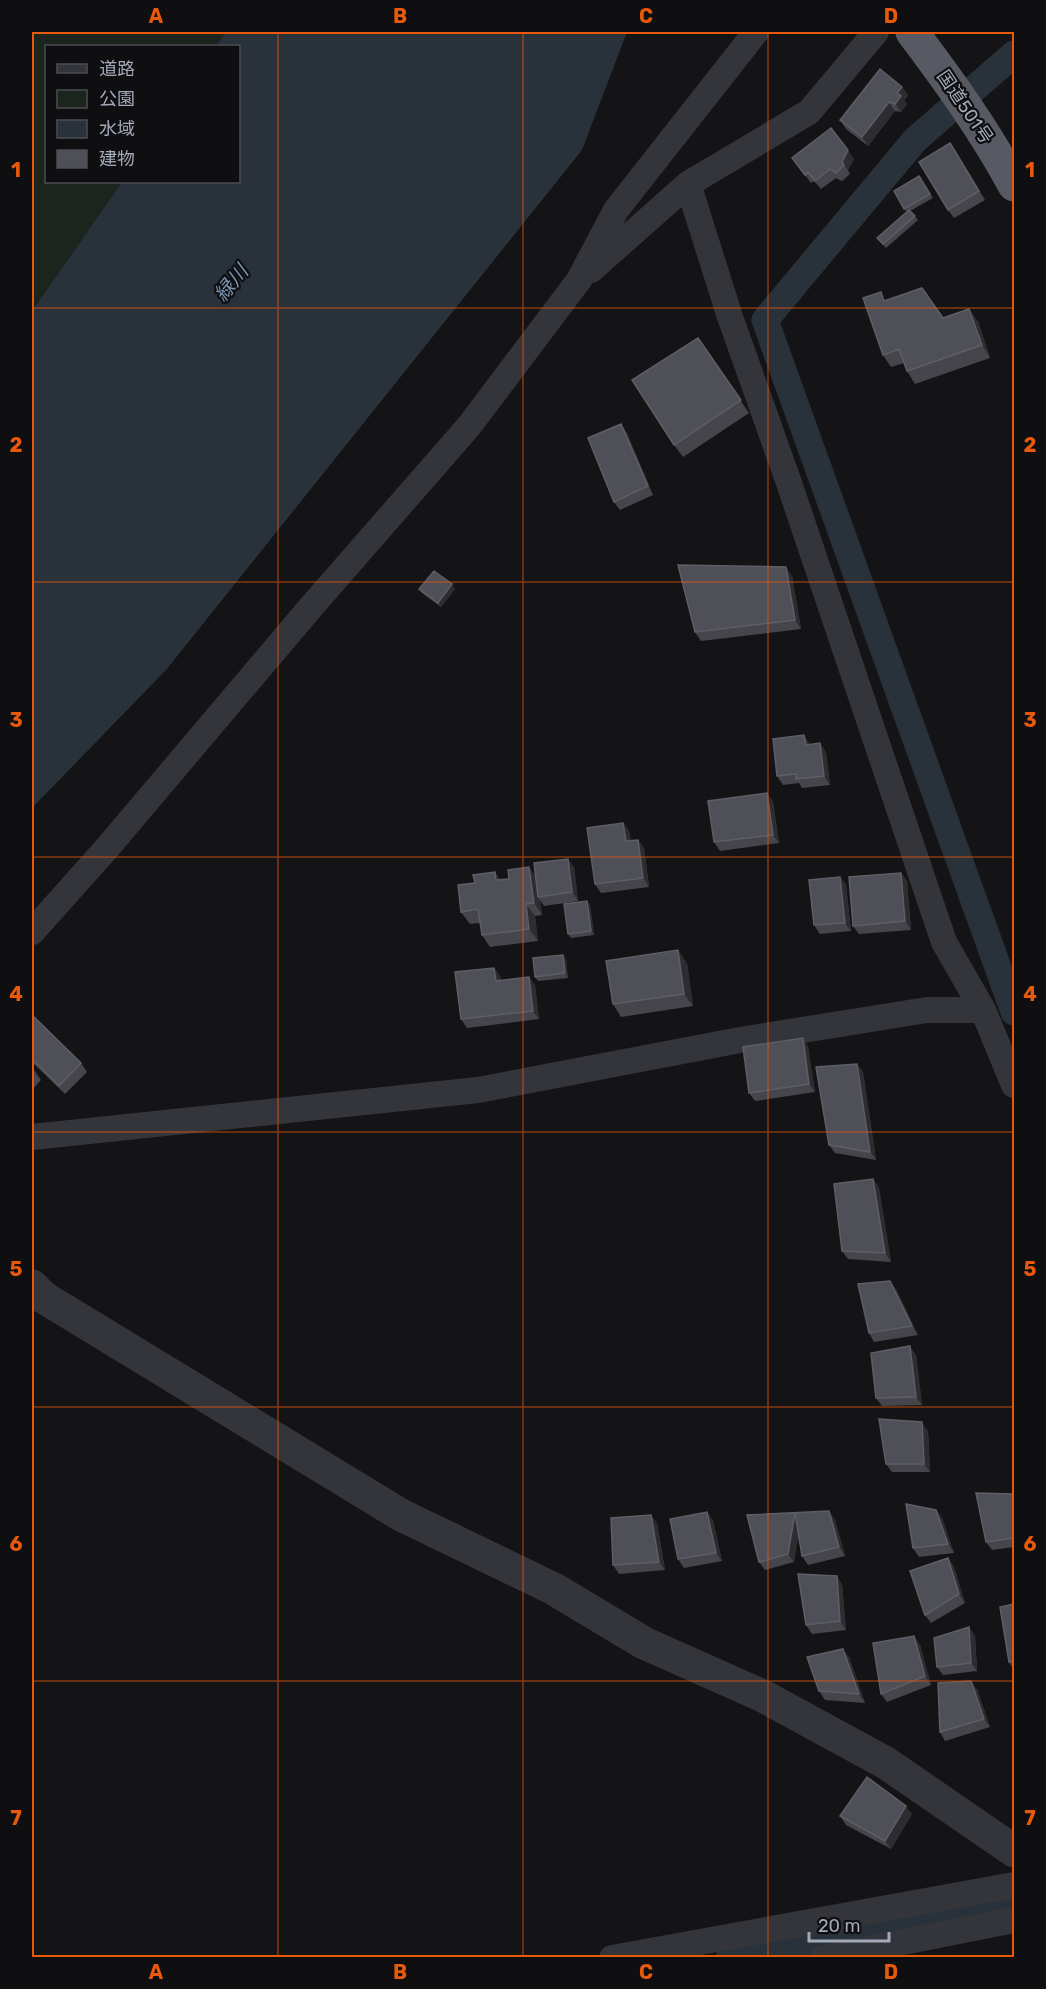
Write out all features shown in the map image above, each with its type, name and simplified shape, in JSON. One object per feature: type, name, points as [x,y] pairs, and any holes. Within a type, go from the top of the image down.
[{"type":"highway","name":"国道501号","points":[[912,32],[955,89],[1001,160],[1014,185]]},
{"type":"street","points":[[32,932],[107,848],[469,426],[579,280],[616,210],[756,32]]},
{"type":"street","points":[[579,280],[688,184],[809,112],[876,32]]},
{"type":"street","points":[[688,184],[730,317],[788,480],[944,942],[983,1010],[1014,1085]]},
{"type":"street","points":[[32,1137],[478,1090],[740,1040],[927,1010],[983,1010]]},
{"type":"street","points":[[32,1286],[43,1297],[83,1322],[401,1515],[554,1589],[644,1643],[763,1696],[886,1763],[1014,1851]]},
{"type":"street","points":[[612,1958],[1014,1885]]},
{"type":"street","points":[[823,1958],[1014,1920]]},
{"type":"green space","points":[[32,32],[226,32],[217,45],[45,45],[45,183],[121,183],[32,311]]},
{"type":"water","name":"緑川","points":[[226,32],[627,32],[582,150],[166,670],[32,808],[32,311],[121,183],[240,183],[240,45],[217,45]]},
{"type":"building","points":[[880,69],[902,87],[897,93],[901,96],[895,104],[889,102],[862,137],[840,120]]},
{"type":"building","points":[[831,128],[848,150],[842,162],[844,165],[836,173],[830,169],[815,181],[808,172],[805,175],[792,158]]},
{"type":"building","points":[[950,143],[979,191],[948,210],[919,162]]},
{"type":"building","points":[[919,176],[930,194],[904,209],[894,191]]},
{"type":"building","points":[[909,210],[915,216],[883,244],[877,238]]},
{"type":"building","points":[[922,288],[943,318],[969,309],[982,345],[907,371],[899,349],[883,355],[863,298],[881,292],[884,301]]},
{"type":"building","points":[[698,338],[741,400],[674,445],[632,380]]},
{"type":"building","points":[[621,424],[648,486],[614,502],[588,438]]},
{"type":"building","points":[[678,565],[786,567],[795,620],[695,632]]},
{"type":"building","points":[[434,571],[452,584],[438,603],[419,589]]},
{"type":"building","points":[[804,735],[806,745],[820,743],[824,776],[796,779],[796,774],[777,776],[773,739]]},
{"type":"building","points":[[767,793],[773,835],[714,842],[708,801]]},
{"type":"building","points":[[623,823],[626,841],[638,840],[643,878],[595,884],[587,828]]},
{"type":"building","points":[[568,859],[572,892],[538,897],[534,863]]},
{"type":"building","points":[[529,867],[534,903],[526,904],[529,929],[482,935],[478,909],[461,912],[458,885],[475,883],[473,875],[495,872],[496,880],[509,879],[508,870]]},
{"type":"building","points":[[901,873],[905,921],[853,926],[849,877]]},
{"type":"building","points":[[840,877],[845,923],[814,925],[809,880]]},
{"type":"building","points":[[587,901],[591,931],[568,934],[564,904]]},
{"type":"building","points":[[678,950],[684,994],[613,1004],[606,961]]},
{"type":"building","points":[[563,955],[565,973],[535,977],[533,958]]},
{"type":"building","points":[[494,968],[496,981],[529,977],[533,1011],[461,1019],[455,972]]},
{"type":"building","points":[[32,1015],[81,1063],[59,1086],[32,1059]]},
{"type":"building","points":[[803,1038],[809,1084],[749,1093],[743,1047]]},
{"type":"building","points":[[857,1064],[870,1152],[829,1145],[816,1067]]},
{"type":"building","points":[[873,1179],[885,1253],[842,1251],[834,1184]]},
{"type":"building","points":[[890,1281],[912,1326],[869,1333],[858,1284]]},
{"type":"building","points":[[910,1346],[916,1397],[876,1398],[871,1353]]},
{"type":"building","points":[[879,1419],[922,1422],[924,1464],[886,1464]]},
{"type":"building","points":[[976,1493],[1014,1494],[1014,1538],[986,1542]]},
{"type":"building","points":[[906,1504],[936,1510],[948,1544],[913,1548]]},
{"type":"building","points":[[829,1511],[839,1547],[802,1556],[795,1513],[788,1554],[759,1562],[747,1515]]},
{"type":"building","points":[[707,1512],[716,1553],[678,1559],[670,1519]]},
{"type":"building","points":[[651,1515],[659,1562],[613,1565],[611,1518]]},
{"type":"building","points":[[948,1558],[959,1594],[925,1615],[910,1571]]},
{"type":"building","points":[[798,1574],[837,1576],[840,1621],[806,1625]]},
{"type":"building","points":[[1014,1604],[1014,1661],[1009,1662],[1000,1607]]},
{"type":"building","points":[[969,1627],[971,1663],[937,1667],[934,1638]]},
{"type":"building","points":[[914,1636],[925,1676],[881,1694],[873,1643]]},
{"type":"building","points":[[843,1649],[859,1694],[819,1691],[807,1657]]},
{"type":"building","points":[[971,1681],[984,1719],[940,1732],[938,1683]]},
{"type":"building","points":[[867,1777],[906,1806],[885,1841],[840,1816]]},
{"type":"waterway","points":[[1014,54],[915,140],[765,320],[1014,1012]]},
{"type":"waterway","points":[[729,1958],[1014,1902]]}]
